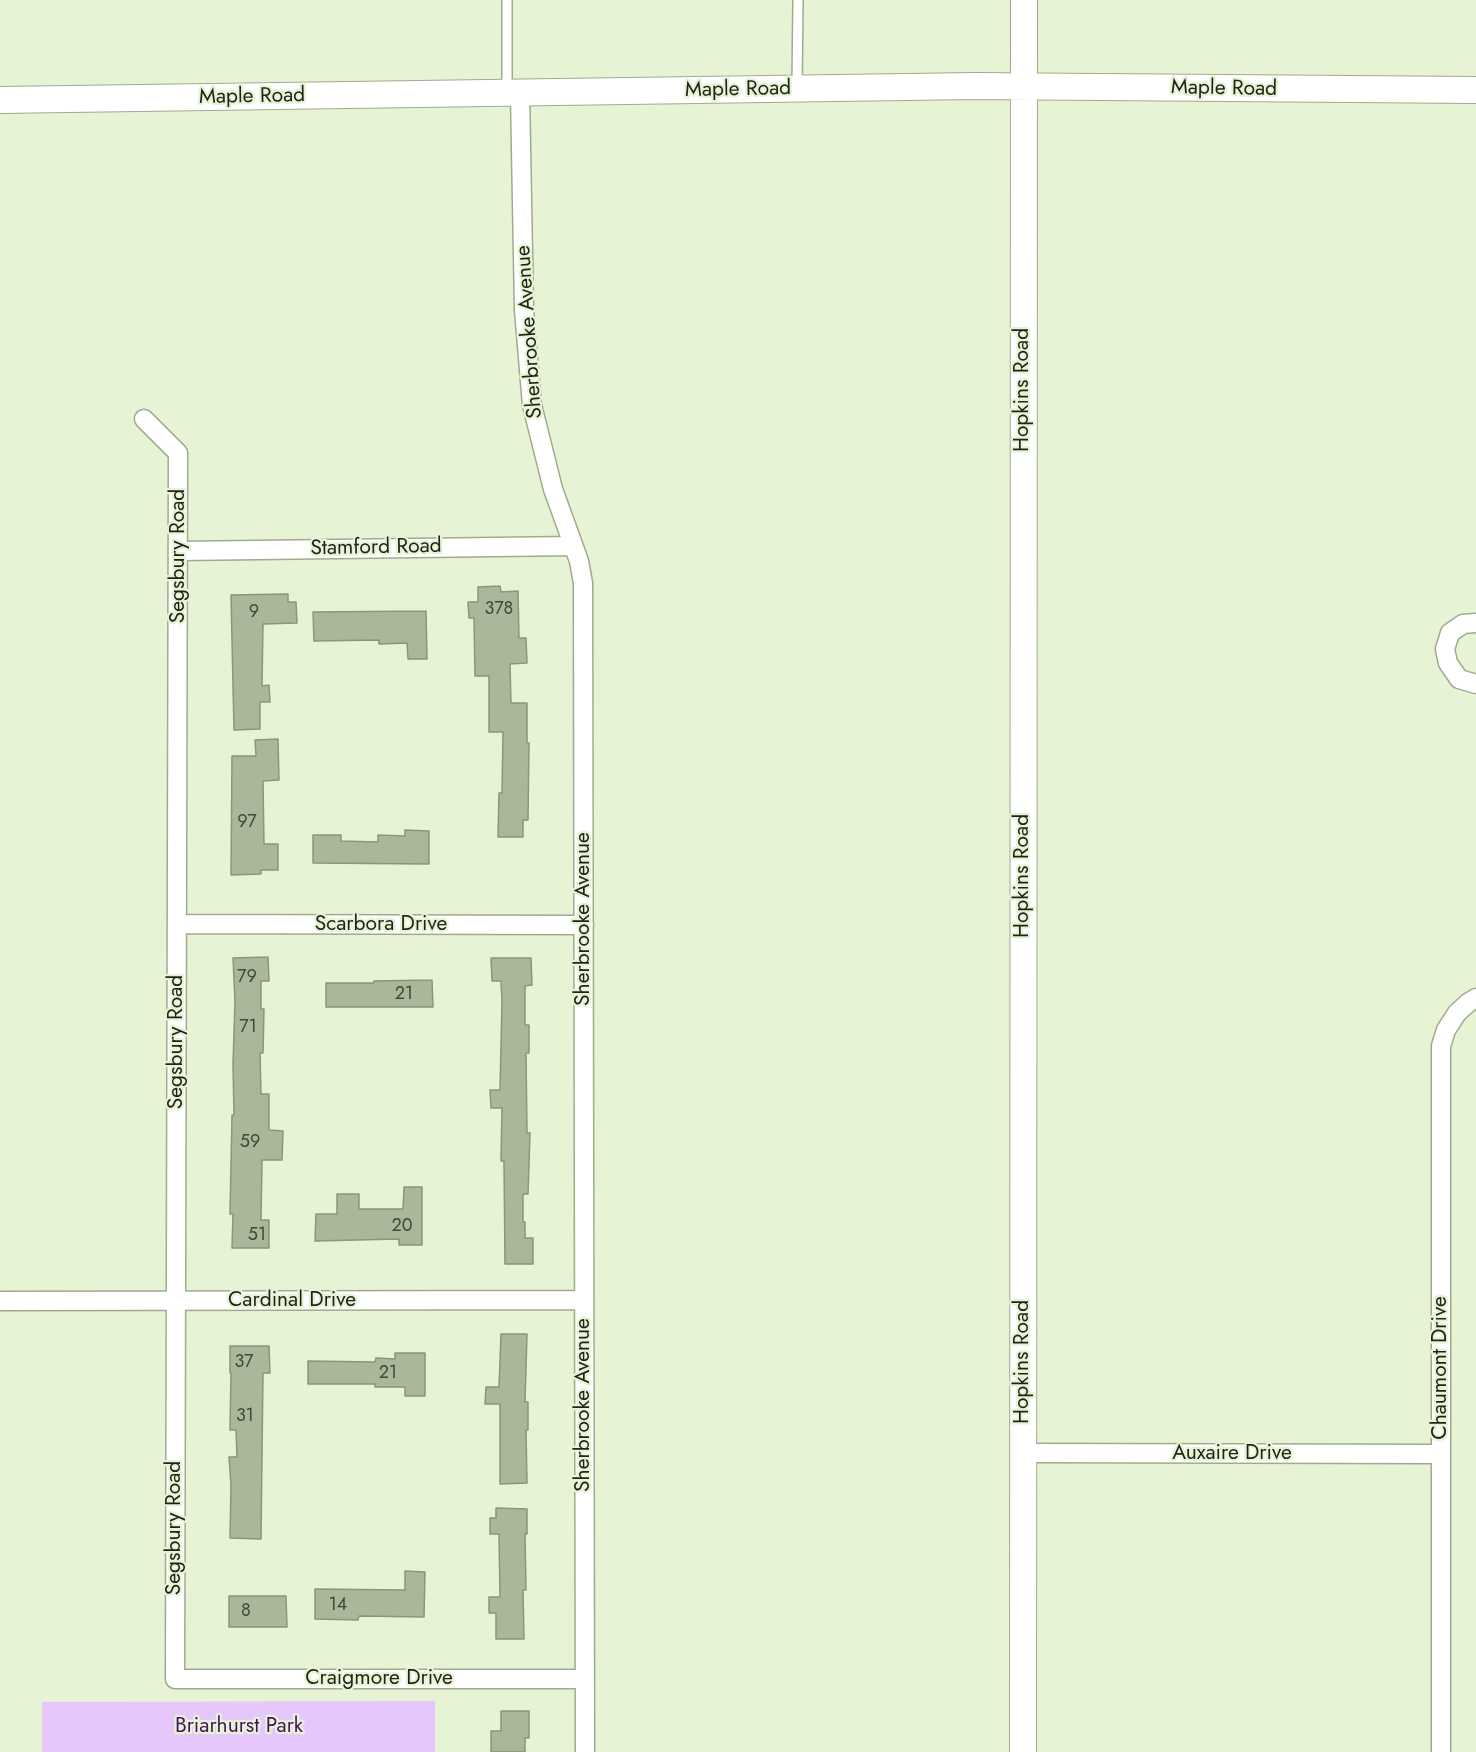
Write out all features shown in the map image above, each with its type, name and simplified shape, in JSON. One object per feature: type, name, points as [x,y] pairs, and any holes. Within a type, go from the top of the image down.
[{"type":"street","name":"Hopkins Road","points":[[1023,1752],[1024,0]]},
{"type":"street","name":"Maple Road","points":[[0,100],[1023,86],[1476,90]]},
{"type":"street","name":"Sherbrooke Avenue","points":[[513,93],[524,310],[532,405],[553,489],[583,583],[585,1752]]},
{"type":"street","name":"Segsbury Road","points":[[144,419],[178,453],[175,1679]]},
{"type":"street","name":"Stamford Road","points":[[179,550],[573,546]]},
{"type":"street","points":[[1476,623],[1463,624],[1450,633],[1445,649],[1448,663],[1459,679],[1476,684]]},
{"type":"street","name":"Scarbora Drive","points":[[178,924],[584,925]]},
{"type":"street","name":"Chaumont Drive","points":[[1441,1752],[1441,1047],[1446,1030],[1457,1013],[1476,998]]},
{"type":"street","name":"Cardinal Drive","points":[[0,1301],[584,1300]]},
{"type":"street","name":"Auxaire Drive","points":[[1023,1454],[1441,1454]]},
{"type":"street","name":"Craigmore Drive","points":[[175,1679],[584,1679]]},
{"type":"lane","points":[[507,0],[513,93]]},
{"type":"lane","points":[[797,89],[798,0]]},
{"type":"green space","name":"Briarhurst Park","points":[[435,1701],[435,1752],[42,1752],[42,1702]]},
{"type":"building","points":[[500,586],[501,592],[518,591],[519,638],[526,638],[527,663],[510,664],[511,703],[527,703],[528,820],[523,820],[523,837],[498,837],[499,793],[502,793],[503,732],[489,732],[489,676],[475,676],[474,618],[469,618],[468,602],[478,602],[478,587]]},
{"type":"building","points":[[288,594],[288,602],[296,602],[297,623],[263,624],[262,686],[269,685],[270,702],[260,702],[260,729],[234,730],[231,595]]},
{"type":"building","points":[[426,611],[427,659],[408,659],[407,643],[379,644],[379,640],[314,641],[313,612]]},
{"type":"building","points":[[278,739],[279,780],[263,781],[264,844],[278,844],[278,870],[261,870],[261,874],[231,875],[232,756],[256,756],[255,740]]},
{"type":"building","points":[[405,830],[429,831],[429,864],[313,863],[313,835],[341,835],[341,841],[378,842],[378,835],[405,836]]},
{"type":"building","points":[[268,957],[269,981],[261,981],[261,1009],[264,1009],[263,1053],[260,1053],[261,1094],[269,1094],[269,1130],[283,1131],[282,1160],[262,1160],[261,1220],[269,1220],[269,1248],[232,1248],[233,1214],[230,1214],[235,1001],[233,958]]},
{"type":"building","points":[[491,958],[531,958],[532,985],[525,986],[525,1025],[529,1025],[529,1053],[526,1053],[527,1133],[530,1133],[528,1194],[523,1194],[523,1222],[525,1222],[525,1238],[533,1238],[533,1264],[505,1264],[504,1161],[501,1161],[502,1108],[491,1108],[490,1090],[500,1090],[502,1001],[501,981],[492,981]]},
{"type":"building","points":[[432,980],[433,1007],[326,1007],[326,983]]},
{"type":"building","points":[[404,1187],[422,1187],[422,1245],[399,1245],[399,1239],[315,1241],[316,1214],[337,1214],[337,1194],[359,1194],[359,1209],[403,1209]]},
{"type":"building","points":[[501,1334],[527,1334],[525,1402],[528,1402],[527,1483],[500,1484],[500,1404],[485,1404],[486,1387],[499,1387]]},
{"type":"building","points":[[230,1346],[269,1346],[270,1373],[263,1373],[261,1539],[230,1538],[229,1457],[237,1457],[236,1430],[230,1430]]},
{"type":"building","points":[[395,1353],[425,1353],[425,1396],[405,1396],[405,1387],[375,1387],[375,1384],[308,1384],[308,1361],[375,1362],[376,1358],[395,1359]]},
{"type":"building","points":[[496,1508],[527,1509],[526,1590],[523,1590],[524,1639],[496,1639],[496,1613],[489,1613],[489,1597],[500,1597],[499,1534],[490,1534],[490,1518],[496,1518]]},
{"type":"building","points":[[405,1571],[425,1572],[424,1617],[359,1616],[358,1620],[315,1619],[315,1589],[405,1590]]},
{"type":"building","points":[[229,1596],[286,1596],[287,1627],[229,1627]]},
{"type":"building","points":[[501,1711],[529,1711],[529,1738],[525,1738],[525,1752],[491,1752],[491,1731],[501,1731]]}]
